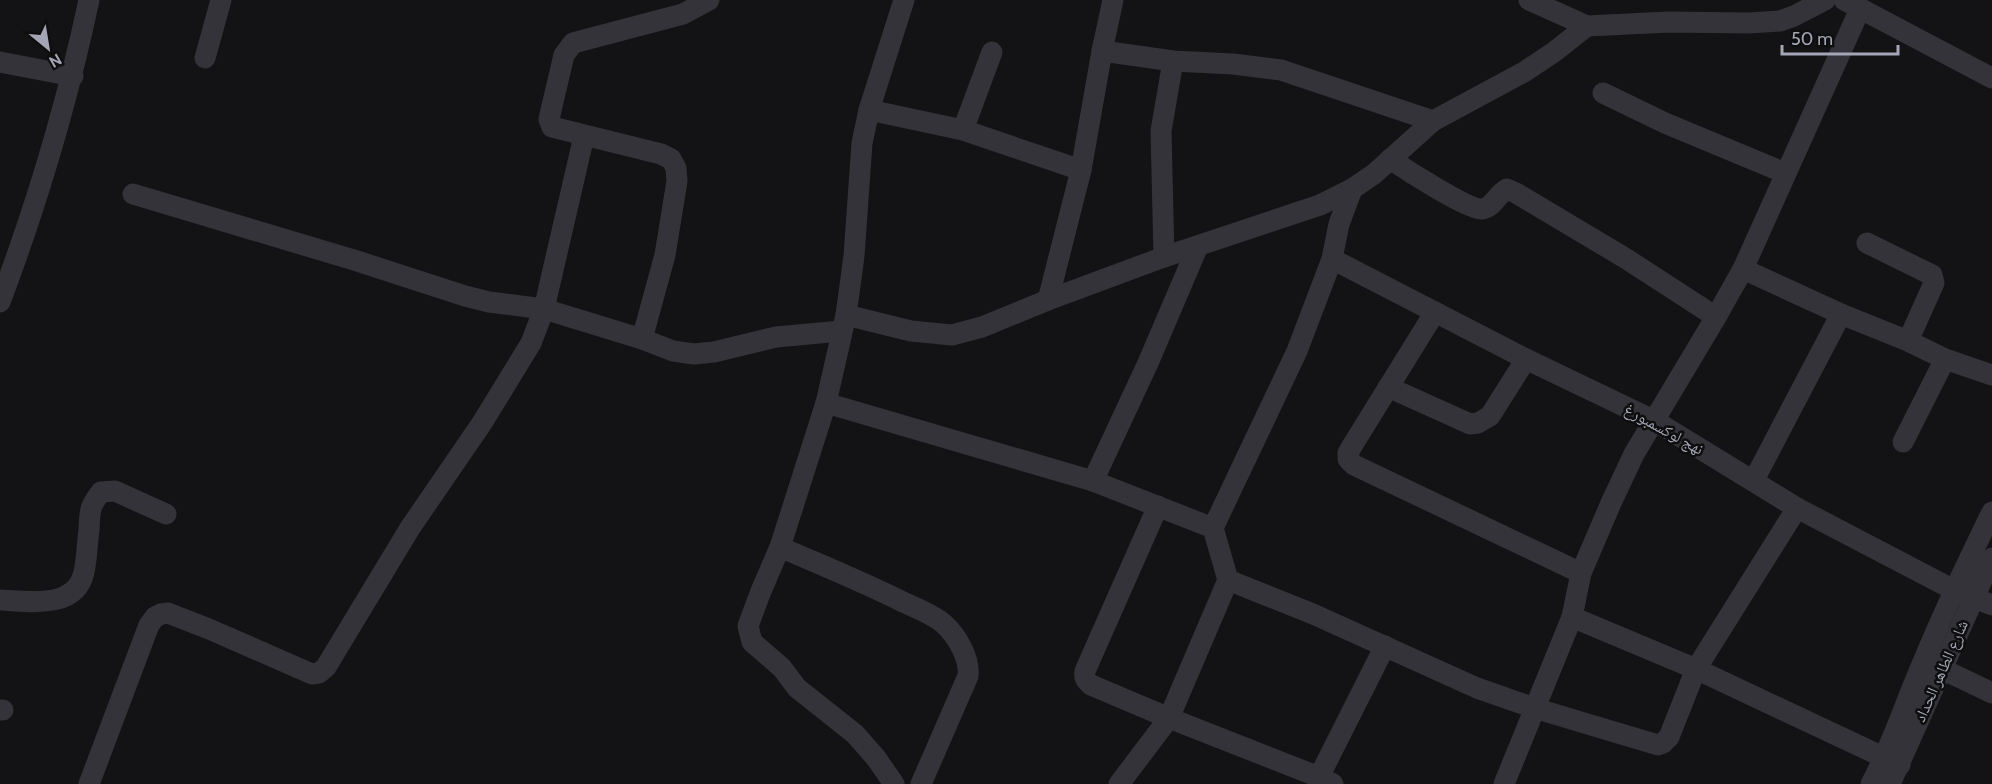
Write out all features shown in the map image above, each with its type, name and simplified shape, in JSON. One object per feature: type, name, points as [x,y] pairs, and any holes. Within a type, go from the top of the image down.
[{"type":"street","points":[[0,302],[45,169],[73,76],[89,0]]},
{"type":"street","points":[[205,58],[221,0]]},
{"type":"street","points":[[642,339],[665,255],[677,181],[676,168],[671,159],[662,154],[584,136],[552,127],[549,123],[564,55],[573,43],[683,14],[709,0]]},
{"type":"street","points":[[894,784],[855,734],[797,688],[782,668],[752,642],[748,626],[780,547],[826,403],[854,256],[862,143],[869,110],[904,0]]},
{"type":"street","points":[[1048,300],[1081,170],[1113,0]]},
{"type":"street","points":[[1529,0],[1587,26],[1669,22],[1780,21],[1825,0]]},
{"type":"street","points":[[1504,784],[1572,617],[1581,573],[1634,454],[1743,269],[1785,173],[1852,4],[1992,78]]},
{"type":"street","points":[[133,194],[354,260],[465,296],[489,302],[544,309],[642,339],[673,351],[694,354],[714,352],[843,323],[952,335],[982,327],[1164,257],[1320,206],[1374,174],[1433,121],[1524,72],[1587,26]]},
{"type":"street","points":[[1102,51],[1173,61],[1233,64],[1281,70],[1433,121]]},
{"type":"street","points":[[963,130],[992,52]]},
{"type":"street","points":[[1164,257],[1161,131],[1173,61]]},
{"type":"street","points":[[0,62],[73,76]]},
{"type":"street","points":[[1603,93],[1665,123],[1785,173]]},
{"type":"street","points":[[869,110],[963,130],[1081,170]]},
{"type":"street","points":[[89,784],[149,625],[155,617],[161,614],[168,613],[209,628],[312,674],[319,673],[326,667],[410,528],[482,423],[531,343],[544,309],[584,136]]},
{"type":"street","points":[[1390,159],[1477,209],[1484,209],[1500,192],[1507,189],[1516,193],[1625,258],[1716,317]]},
{"type":"street","points":[[1119,784],[1169,718],[1228,580],[1213,528],[1297,351],[1332,259],[1339,224],[1352,189]]},
{"type":"street","points":[[1866,243],[1932,275],[1934,283],[1908,340]]},
{"type":"street","points":[[1092,481],[1148,363],[1198,246]]},
{"type":"street","name":"نهج لوكسمبورغ","points":[[1332,259],[1526,359],[1655,421],[1797,508],[1973,598]]},
{"type":"street","points":[[1743,269],[1841,314],[1908,340],[1945,359],[1992,375]]},
{"type":"street","points":[[1435,312],[1348,453],[1348,459],[1581,573]]},
{"type":"street","points":[[1754,480],[1841,314]]},
{"type":"street","points":[[1388,387],[1470,424],[1478,423],[1490,416],[1526,359]]},
{"type":"street","points":[[1903,442],[1945,359]]},
{"type":"street","points":[[826,403],[1092,481],[1213,528]]},
{"type":"street","points":[[0,600],[36,601],[68,597],[81,584],[85,572],[91,504],[101,492],[115,491],[166,514]]},
{"type":"street","points":[[1158,506],[1084,676],[1090,685],[1326,780],[1385,646]]},
{"type":"street","points":[[1228,580],[1385,646],[1477,688],[1534,708],[1658,745],[1669,736],[1696,669],[1797,508]]},
{"type":"street","points":[[1871,784],[1893,761],[1922,662],[1973,598],[1992,512]]},
{"type":"street","points":[[780,547],[871,586],[930,615],[943,623],[967,659],[968,676],[921,784]]},
{"type":"street","name":"شارع الطاهر الحداد","points":[[1890,784],[1893,761],[1942,669],[1992,558]]},
{"type":"street","points":[[1572,617],[1696,669],[1893,761]]},
{"type":"street","points":[[1942,669],[1992,693]]}]
